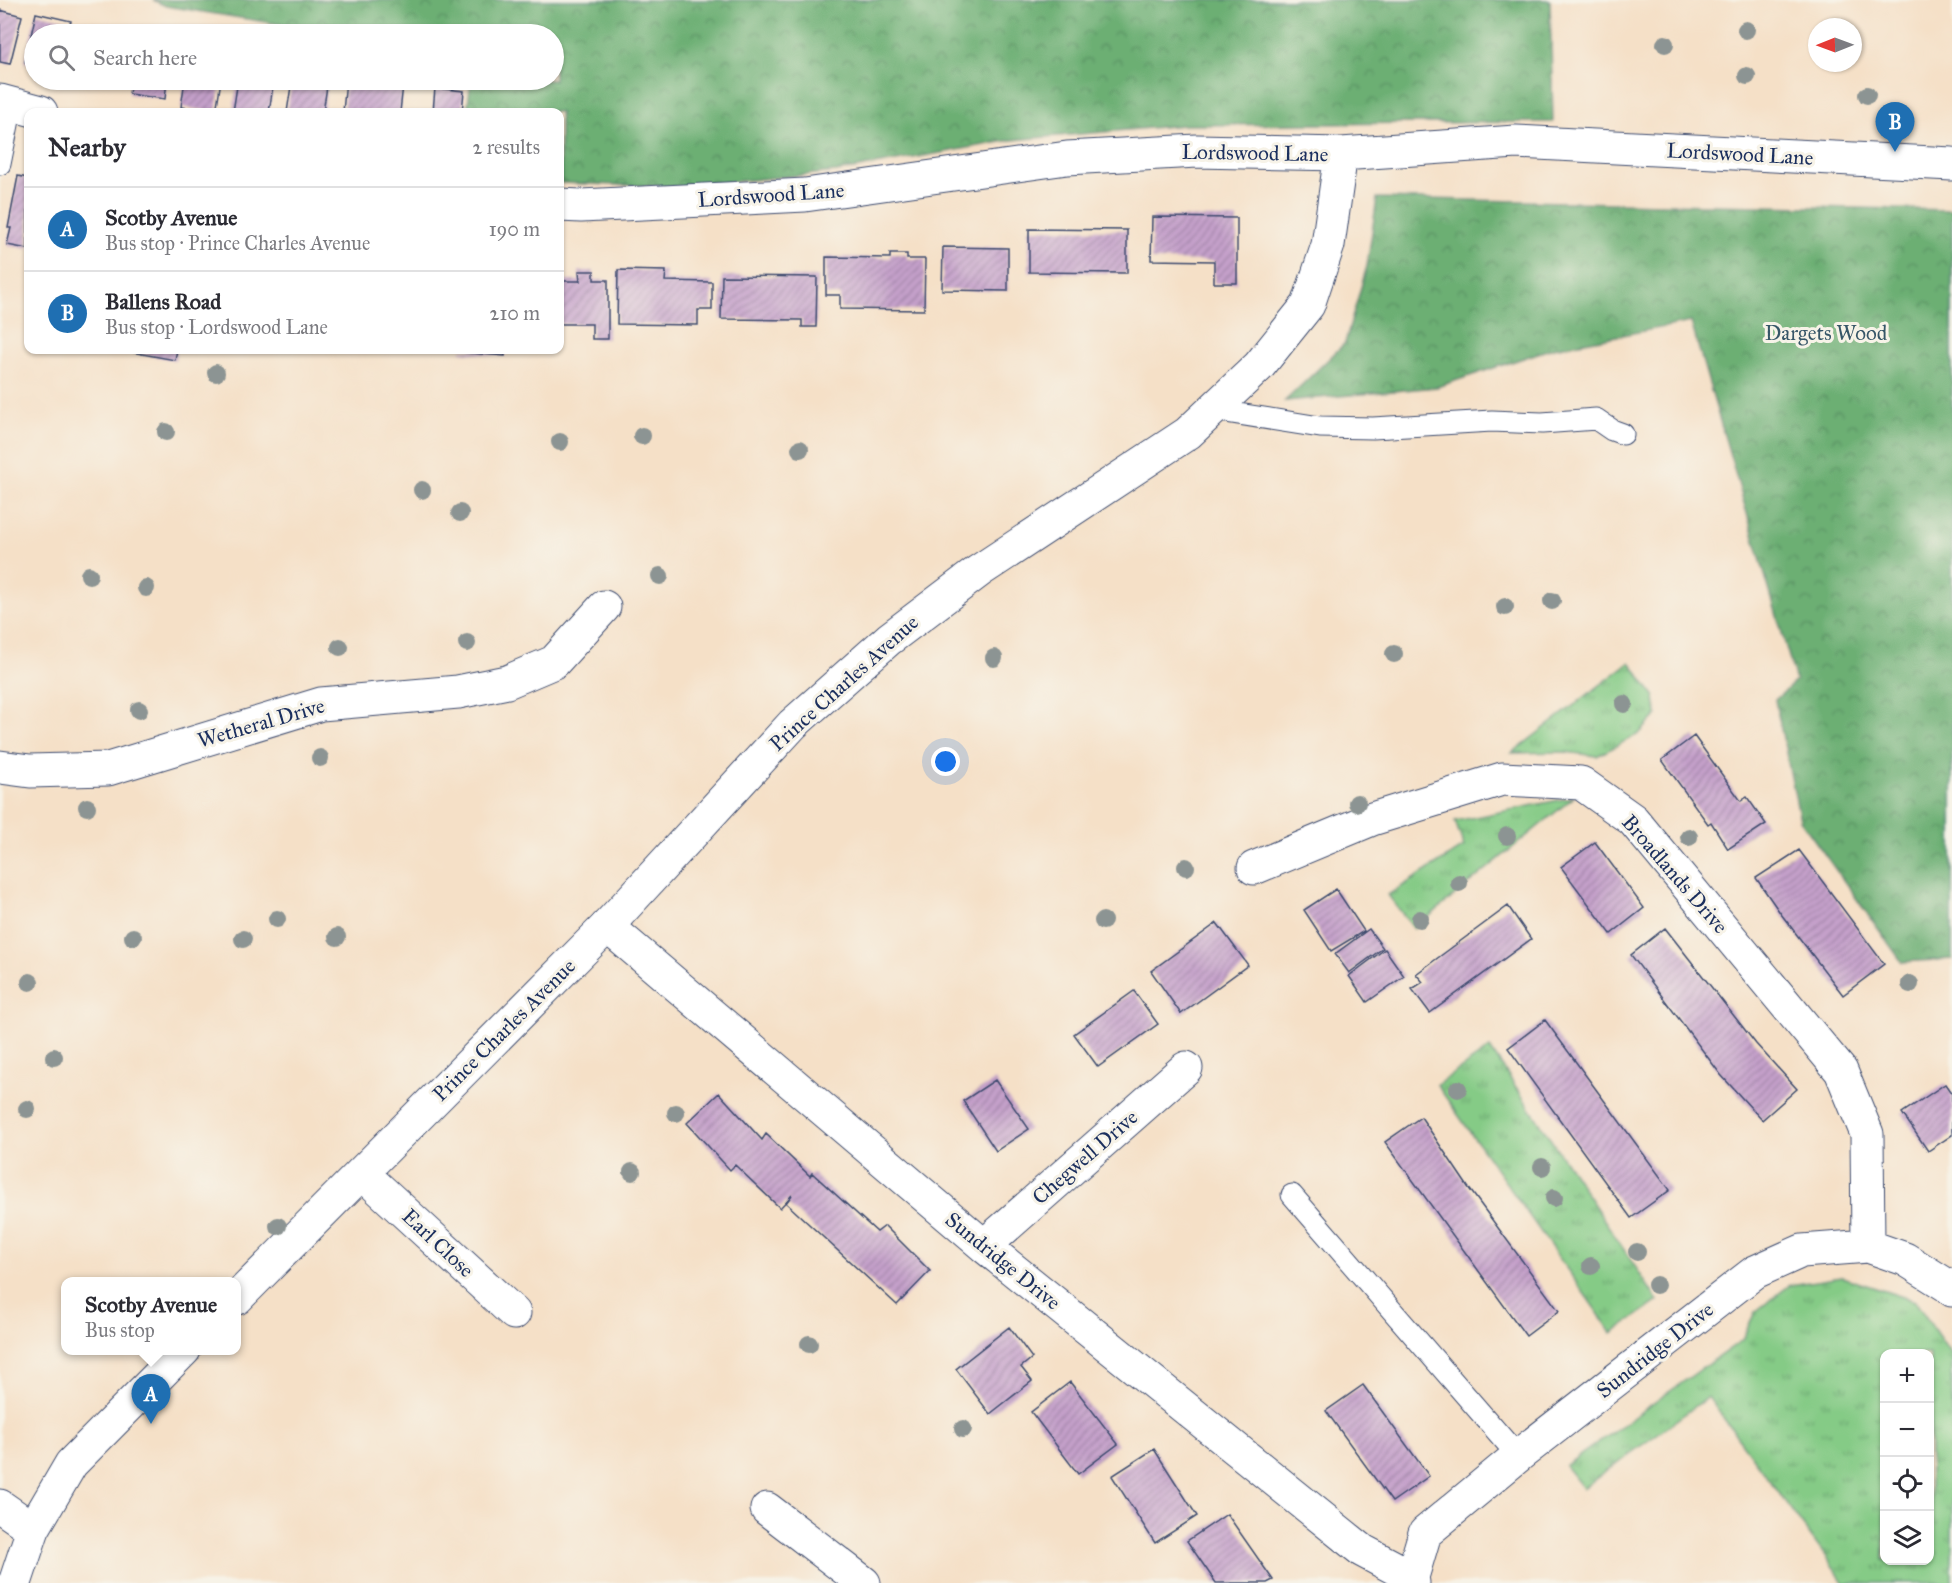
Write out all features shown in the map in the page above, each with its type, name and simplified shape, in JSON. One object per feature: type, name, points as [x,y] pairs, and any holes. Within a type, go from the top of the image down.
[{"type":"street","name":"Lordswood Lane","points":[[564,205],[593,206],[805,195],[1067,159],[1197,151],[1341,154],[1516,142],[1952,164]]},
{"type":"street","name":"Prince Charles Avenue","points":[[241,1294],[607,926],[793,724],[889,639],[979,571],[1188,433],[1259,366],[1308,305],[1328,245],[1341,154]]},
{"type":"street","name":"Wetheral Drive","points":[[0,767],[30,771],[108,769],[321,704],[458,692],[507,682],[554,662],[604,607]]},
{"type":"street","name":"Broadlands Drive","points":[[1254,868],[1372,819],[1502,779],[1581,783],[1633,820],[1841,1071],[1867,1134],[1868,1246]]},
{"type":"street","name":"Sundridge Drive","points":[[607,926],[984,1246],[1363,1551],[1413,1580],[1425,1533],[1518,1456],[1755,1272],[1802,1251],[1868,1246],[1905,1259],[1952,1290]]},
{"type":"street","name":"Chegwell Drive","points":[[984,1246],[1186,1068]]},
{"type":"street","name":"Earl Close","points":[[362,1173],[514,1313]]},
{"type":"street","points":[[15,1583],[33,1529],[71,1464],[179,1355]]},
{"type":"street","points":[[0,1506],[33,1529]]},
{"type":"street","points":[[767,1509],[864,1583]]},
{"type":"lane","points":[[0,164],[18,106]]},
{"type":"lane","points":[[1213,410],[1320,427],[1373,428],[1492,421],[1542,423],[1596,419],[1612,430],[1623,434]]},
{"type":"lane","points":[[1292,1195],[1518,1456]]},
{"type":"green space","points":[[153,0],[1550,0],[1553,122],[1184,125],[1012,140],[836,172],[677,187],[564,183],[564,108],[468,108],[470,90],[564,90],[564,24],[278,24],[166,6]]},
{"type":"green space","name":"Dargets Wood","points":[[1377,198],[1952,210],[1952,959],[1902,962],[1800,820],[1775,700],[1796,681],[1691,322],[1553,348],[1437,387],[1285,401],[1345,343],[1367,266]]},
{"type":"green space","points":[[1630,662],[1655,697],[1657,715],[1639,734],[1597,756],[1565,752],[1512,753]]},
{"type":"green space","points":[[1574,797],[1414,929],[1388,895],[1464,847],[1455,821]]},
{"type":"green space","points":[[1490,1048],[1658,1301],[1612,1333],[1437,1085]]},
{"type":"green space","points":[[1842,1277],[1915,1301],[1952,1356],[1952,1583],[1845,1583],[1708,1397],[1583,1488],[1565,1466],[1742,1340],[1755,1312],[1790,1285]]},
{"type":"building","points":[[0,10],[22,16],[10,64],[0,62]]},
{"type":"building","points":[[36,13],[71,21],[70,24],[34,24]]},
{"type":"building","points":[[130,90],[166,90],[165,99],[129,94]]},
{"type":"building","points":[[184,90],[219,90],[217,108],[181,107]]},
{"type":"building","points":[[236,90],[272,90],[270,108],[234,108]]},
{"type":"building","points":[[290,90],[326,90],[324,108],[288,108]]},
{"type":"building","points":[[345,90],[402,90],[400,108],[343,108]]},
{"type":"building","points":[[435,90],[464,91],[462,108],[433,108]]},
{"type":"building","points":[[18,176],[24,177],[24,248],[7,245],[11,228],[8,228]]},
{"type":"building","points":[[1152,217],[1237,218],[1237,283],[1214,283],[1214,261],[1151,260]]},
{"type":"building","points":[[1029,229],[1127,230],[1127,273],[1029,272]]},
{"type":"building","points":[[943,247],[1008,248],[1008,291],[942,290]]},
{"type":"building","points":[[890,254],[907,254],[907,259],[925,259],[924,310],[840,309],[840,295],[826,295],[826,257],[890,258]]},
{"type":"building","points":[[618,270],[666,271],[665,281],[712,282],[712,310],[698,310],[698,325],[617,324]]},
{"type":"building","points":[[579,271],[594,271],[594,280],[608,280],[608,339],[592,339],[592,324],[564,324],[564,281],[580,281]]},
{"type":"building","points":[[722,276],[817,277],[816,327],[802,327],[802,320],[721,319]]},
{"type":"building","points":[[142,354],[176,354],[175,360]]},
{"type":"building","points":[[1694,736],[1741,801],[1747,797],[1766,824],[1728,849],[1711,822],[1708,824],[1662,760]]},
{"type":"building","points":[[1595,842],[1644,908],[1611,934],[1561,867]]},
{"type":"building","points":[[1799,850],[1884,964],[1843,995],[1756,878]]},
{"type":"building","points":[[1336,889],[1364,931],[1331,951],[1304,910]]},
{"type":"building","points":[[1508,906],[1531,939],[1430,1013],[1412,989],[1423,982],[1416,974]]},
{"type":"building","points":[[1217,923],[1248,965],[1181,1014],[1151,971]]},
{"type":"building","points":[[1665,928],[1756,1044],[1797,1089],[1762,1120],[1721,1075],[1631,955]]},
{"type":"building","points":[[1369,929],[1383,948],[1349,973],[1335,954]]},
{"type":"building","points":[[1385,949],[1404,976],[1367,1002],[1349,976]]},
{"type":"building","points":[[1134,991],[1158,1024],[1098,1067],[1074,1034]]},
{"type":"building","points":[[1545,1020],[1670,1190],[1631,1218],[1508,1048]]},
{"type":"building","points":[[995,1080],[1029,1129],[996,1151],[963,1101]]},
{"type":"building","points":[[1945,1084],[1952,1094],[1952,1135],[1928,1151],[1902,1113]]},
{"type":"building","points":[[719,1093],[762,1140],[766,1134],[810,1176],[812,1173],[877,1232],[885,1226],[930,1271],[897,1305],[786,1203],[792,1195],[780,1208],[735,1165],[730,1170],[687,1123]]},
{"type":"building","points":[[1421,1117],[1468,1187],[1559,1311],[1526,1336],[1385,1142]]},
{"type":"building","points":[[1009,1327],[1032,1358],[1021,1367],[1032,1381],[990,1414],[956,1369]]},
{"type":"building","points":[[1070,1382],[1118,1444],[1078,1474],[1031,1412]]},
{"type":"building","points":[[1363,1385],[1429,1476],[1392,1502],[1326,1411]]},
{"type":"building","points":[[1154,1449],[1197,1516],[1155,1543],[1112,1476]]},
{"type":"building","points":[[1227,1514],[1273,1580],[1267,1583],[1216,1583],[1187,1541]]},
{"type":"place","name":"Ballens Road","points":[[1895,152]]},
{"type":"place","name":"Scotby Avenue","points":[[151,1424]]}]
